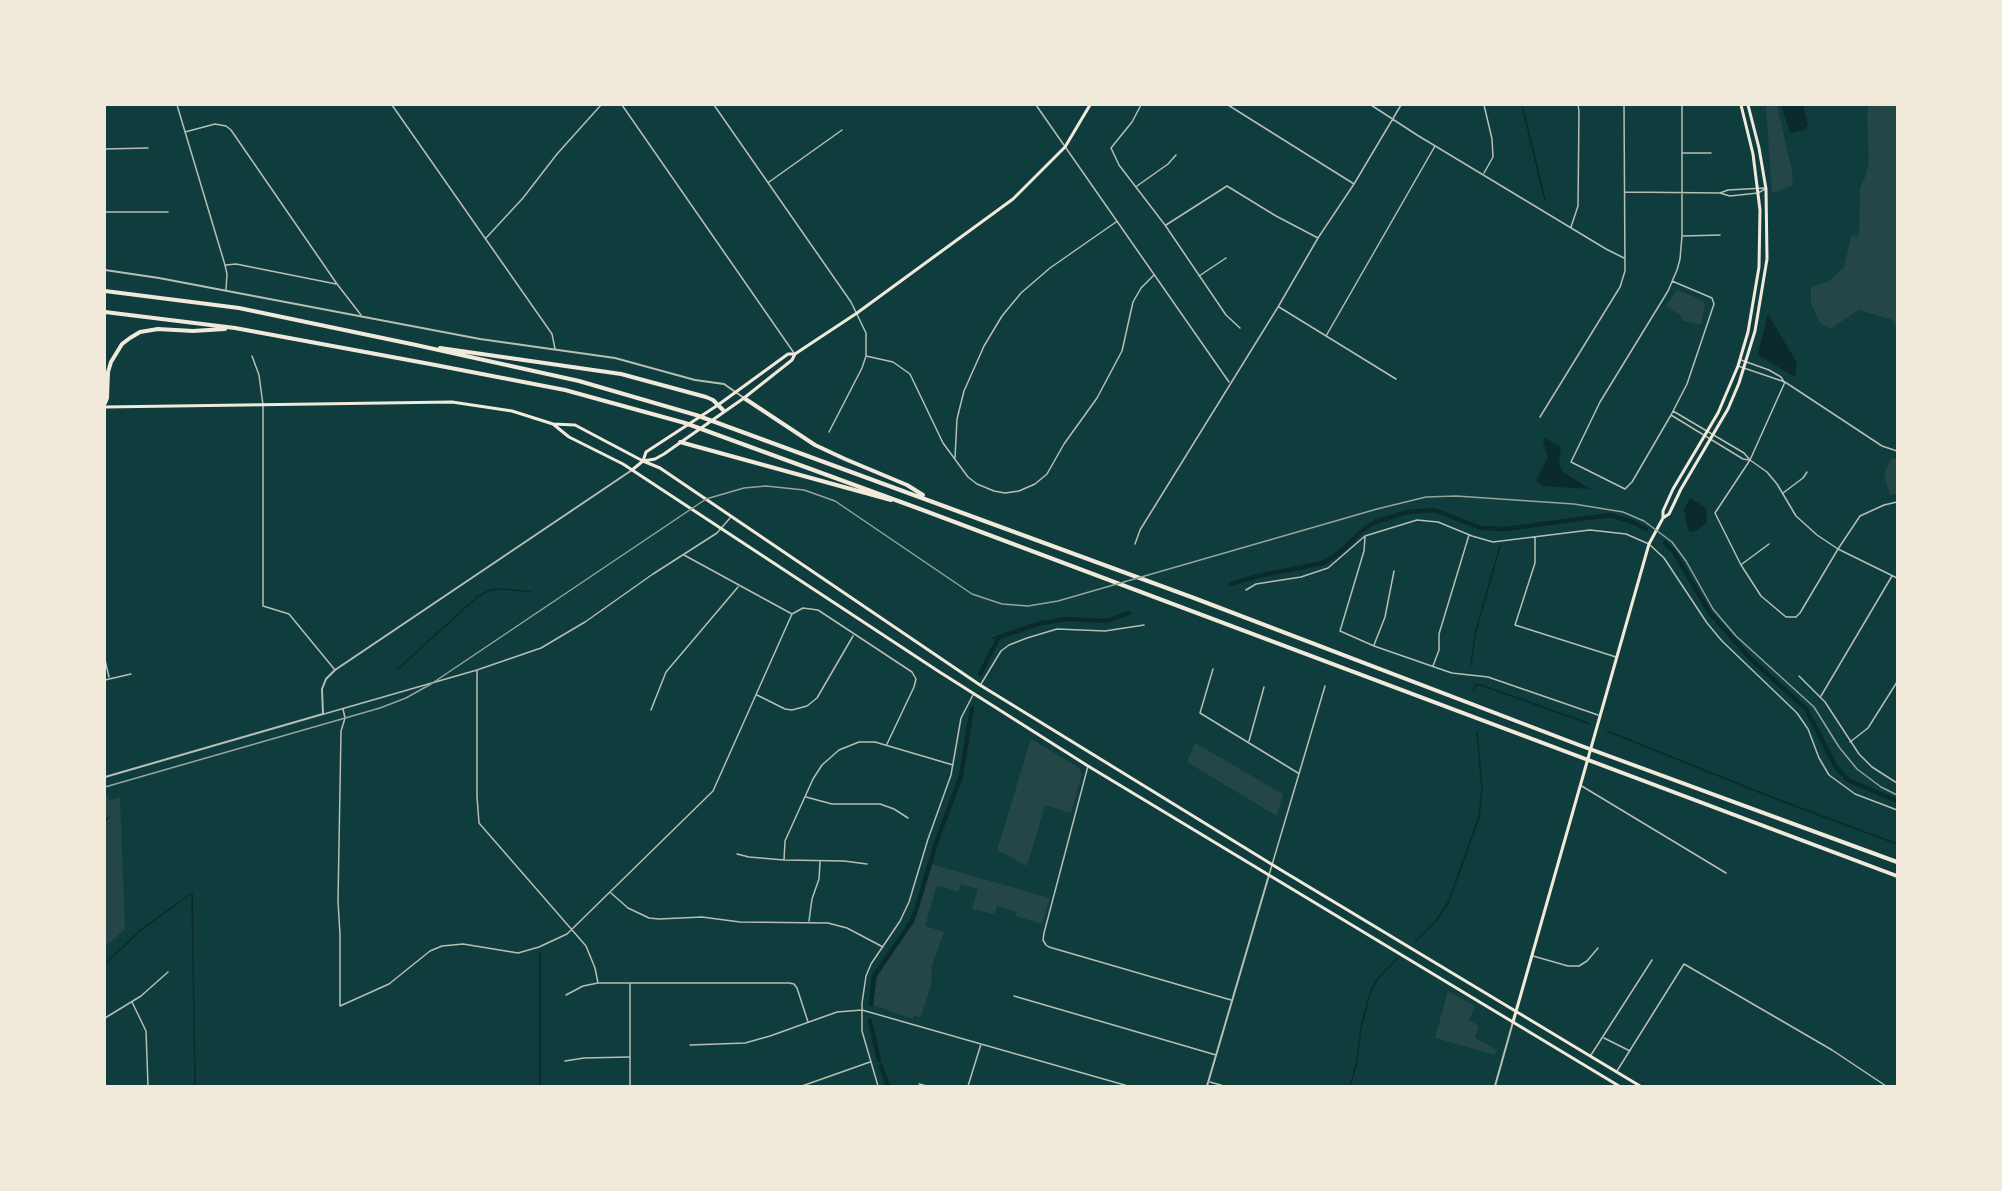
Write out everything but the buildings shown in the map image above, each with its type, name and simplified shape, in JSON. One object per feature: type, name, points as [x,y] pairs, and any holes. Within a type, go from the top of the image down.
[{"type":"highway","points":[[105,291],[239,308],[416,345],[579,381],[696,415],[928,499],[1579,745],[1897,862]]},
{"type":"highway","points":[[105,312],[235,328],[565,390],[685,423],[920,508],[1897,876]]},
{"type":"highway","points":[[105,405],[108,372],[115,353],[130,338],[140,332],[158,329],[193,331],[235,328]]},
{"type":"highway","points":[[416,345],[605,371],[706,397],[724,411]]},
{"type":"highway","points":[[744,398],[815,444],[907,485],[928,499]]},
{"type":"highway","points":[[680,442],[920,508]]},
{"type":"main road","points":[[632,470],[643,461],[655,459],[744,398],[792,360],[795,354],[858,313],[1013,199],[1065,147],[1090,105]]},
{"type":"main road","points":[[1663,518],[1663,511],[1673,489],[1718,413],[1738,366],[1748,332],[1759,267],[1758,193],[1754,154],[1741,105]]},
{"type":"main road","points":[[1513,1022],[1649,544],[1663,518],[1669,514],[1728,409],[1755,331],[1765,278],[1766,189],[1760,148],[1748,105]]},
{"type":"main road","points":[[643,461],[646,452],[718,405],[788,354],[795,354]]},
{"type":"main road","points":[[105,405],[453,402],[512,411],[553,424],[575,425],[660,468],[730,518],[980,685],[1640,1086]]},
{"type":"main road","points":[[553,424],[569,437],[632,470],[1088,766],[1619,1086]]},
{"type":"main road","points":[[974,694],[980,685]]},
{"type":"street","points":[[177,105],[225,266],[226,290]]},
{"type":"street","points":[[392,105],[552,334],[555,340],[554,350]]},
{"type":"street","points":[[485,239],[523,198],[557,153],[601,105]]},
{"type":"street","points":[[622,105],[795,354]]},
{"type":"street","points":[[1036,105],[1230,382]]},
{"type":"street","points":[[1141,105],[1132,122],[1111,148],[1119,165],[1165,225],[1198,276],[1226,315],[1240,328]]},
{"type":"street","points":[[1228,105],[1354,184]]},
{"type":"street","points":[[1371,105],[1624,258]]},
{"type":"street","points":[[1134,544],[1140,530],[1230,382],[1401,105]]},
{"type":"street","points":[[1484,105],[1492,139],[1493,157],[1484,174]]},
{"type":"street","points":[[1571,227],[1578,206],[1578,105]]},
{"type":"street","points":[[1540,417],[1620,287],[1624,271],[1624,105]]},
{"type":"street","points":[[1672,281],[1712,298],[1714,304],[1696,359],[1673,411],[1632,482],[1625,489],[1571,462],[1600,402],[1672,281],[1680,259],[1682,105]]},
{"type":"street","points":[[715,106],[858,313],[866,333],[866,356],[857,380],[829,432]]},
{"type":"street","points":[[185,132],[215,124],[222,124],[231,129],[337,284],[362,316]]},
{"type":"street","points":[[768,183],[842,130]]},
{"type":"street","points":[[1326,336],[1435,145]]},
{"type":"street","points":[[105,149],[148,148]]},
{"type":"street","points":[[1682,153],[1711,153]]},
{"type":"street","points":[[1137,186],[1176,156]]},
{"type":"street","points":[[1165,225],[1227,186],[1318,238]]},
{"type":"street","points":[[1624,192],[1720,193],[1766,189]]},
{"type":"street","points":[[1720,193],[1730,196],[1758,193],[1766,189]]},
{"type":"street","points":[[105,212],[168,212]]},
{"type":"street","points":[[955,459],[957,419],[964,390],[980,354],[1002,315],[1037,279],[1060,260],[1117,222]]},
{"type":"street","points":[[1682,236],[1720,235]]},
{"type":"street","points":[[1198,276],[1226,258]]},
{"type":"street","points":[[225,266],[236,264],[337,284]]},
{"type":"street","points":[[105,270],[226,290],[480,339],[604,356],[695,380],[719,382],[744,398]]},
{"type":"street","points":[[866,356],[893,362],[910,374],[922,394],[936,430],[972,481],[1002,493],[1014,492],[1031,487],[1047,474],[1064,444],[1092,405],[1116,363],[1124,343],[1133,302],[1141,288],[1154,276]]},
{"type":"street","points":[[1278,307],[1396,379]]},
{"type":"street","points":[[252,356],[259,375],[263,405],[263,606],[290,614],[335,670]]},
{"type":"street","points":[[1740,359],[1769,369],[1781,376],[1785,382]]},
{"type":"street","points":[[1738,366],[1785,382],[1882,446],[1897,452]]},
{"type":"street","points":[[1785,382],[1750,460],[1715,513],[1741,565],[1761,596],[1785,617],[1792,618],[1800,613],[1860,516],[1897,502]]},
{"type":"street","points":[[1673,411],[1743,459],[1750,460]]},
{"type":"street","points":[[1671,414],[1744,453],[1767,472],[1790,508],[1803,523],[1838,549],[1897,578]]},
{"type":"street","points":[[323,714],[321,698],[323,686],[335,670],[632,470]]},
{"type":"street","points":[[1782,494],[1803,478],[1807,472]]},
{"type":"street","points":[[105,777],[523,656],[552,643],[722,529],[730,518]]},
{"type":"street","points":[[1246,590],[1256,584],[1301,577],[1328,568],[1365,536],[1401,524],[1428,520],[1493,542],[1602,530],[1626,534],[1649,544],[1668,563],[1707,623],[1722,641],[1804,722],[1829,775],[1855,794],[1897,810]]},
{"type":"street","points":[[1433,666],[1439,650],[1439,634],[1469,535]]},
{"type":"street","points":[[1365,536],[1364,551],[1340,631],[1374,646],[1452,673],[1488,677],[1600,715]]},
{"type":"street","points":[[1535,537],[1535,563],[1515,625],[1617,657]]},
{"type":"street","points":[[1741,565],[1769,544]]},
{"type":"street","points":[[683,554],[792,615]]},
{"type":"street","points":[[1374,646],[1384,617],[1394,572]]},
{"type":"street","points":[[1821,696],[1892,575]]},
{"type":"street","points":[[651,710],[666,672],[739,586]]},
{"type":"street","points":[[343,709],[345,718],[341,731],[338,902],[340,1006],[389,984],[430,951],[442,946],[463,944],[508,952],[525,952],[572,930],[709,796],[792,615],[803,608],[812,608],[826,615],[854,636],[912,672],[916,679],[914,687],[887,744]]},
{"type":"street","points":[[980,685],[1001,651],[1027,638],[1057,629],[1105,631],[1132,625],[1144,625]]},
{"type":"street","points":[[757,695],[785,709],[792,710],[807,706],[817,698],[854,636]]},
{"type":"street","points":[[105,660],[110,678]]},
{"type":"street","points":[[1213,669],[1200,713],[1299,773]]},
{"type":"street","points":[[477,670],[479,823],[590,953],[596,968],[597,984]]},
{"type":"street","points":[[105,680],[131,674]]},
{"type":"street","points":[[1799,676],[1821,696],[1850,742],[1872,767],[1897,783]]},
{"type":"street","points":[[1850,742],[1868,728],[1897,682]]},
{"type":"street","points":[[1207,1086],[1325,686]]},
{"type":"street","points":[[1249,743],[1264,687]]},
{"type":"street","points":[[878,1086],[862,1031],[866,976],[909,902],[954,765],[961,718],[974,694]]},
{"type":"street","points":[[784,860],[786,841],[805,796],[822,765],[839,750],[859,742],[875,742],[887,744],[933,761],[954,765]]},
{"type":"street","points":[[1088,766],[1044,933],[1043,940],[1046,945],[1232,1000]]},
{"type":"street","points":[[1581,785],[1726,873]]},
{"type":"street","points":[[805,796],[832,804],[880,804],[908,818]]},
{"type":"street","points":[[736,854],[784,860],[855,861],[867,864]]},
{"type":"street","points":[[809,921],[812,899],[819,879],[820,861]]},
{"type":"street","points":[[610,892],[628,908],[650,918],[828,923],[847,928],[883,947]]},
{"type":"street","points":[[1532,956],[1568,966],[1579,966],[1587,961],[1598,948]]},
{"type":"street","points":[[1591,1056],[1652,960]]},
{"type":"street","points":[[1617,1072],[1684,964],[1832,1050],[1886,1086]]},
{"type":"street","points":[[105,1018],[132,1002],[168,972]]},
{"type":"street","points":[[630,983],[630,1086]]},
{"type":"street","points":[[566,995],[583,986],[597,984],[794,984],[808,1023]]},
{"type":"street","points":[[1014,996],[1217,1055]]},
{"type":"street","points":[[132,1002],[146,1031],[148,1086]]},
{"type":"street","points":[[690,1045],[745,1043],[837,1012],[862,1010],[1128,1086]]},
{"type":"street","points":[[1494,1086],[1513,1022]]},
{"type":"street","points":[[1604,1038],[1630,1051]]},
{"type":"street","points":[[968,1086],[981,1044]]},
{"type":"street","points":[[565,1061],[584,1058],[630,1057]]},
{"type":"street","points":[[801,1086],[870,1062]]},
{"type":"street","points":[[816,1081],[818,1086]]},
{"type":"street","points":[[1209,1082],[1224,1086]]},
{"type":"street","points":[[920,1084],[927,1086]]},
{"type":"shaded area","points":[[1766,105],[1777,105],[1793,176],[1792,186],[1772,193]]},
{"type":"shaded area","points":[[1781,105],[1803,105],[1808,124],[1805,130],[1790,133]]},
{"type":"shaded area","points":[[1868,105],[1897,105],[1897,330],[1893,320],[1859,310],[1830,329],[1819,322],[1811,303],[1811,287],[1829,281],[1844,267],[1851,237],[1859,235],[1860,188],[1869,162]]},
{"type":"shaded area","points":[[1677,290],[1702,300],[1705,305],[1701,325],[1681,320],[1682,316],[1666,306]]},
{"type":"shaded area","points":[[1768,314],[1797,363],[1795,377],[1758,353]]},
{"type":"shaded area","points":[[1545,438],[1561,447],[1559,465],[1563,472],[1590,489],[1542,486],[1536,480],[1548,457],[1543,442]]},
{"type":"shaded area","points":[[1891,458],[1897,459],[1897,494],[1890,495],[1884,475]]},
{"type":"shaded area","points":[[1690,498],[1706,508],[1707,523],[1696,531],[1690,532],[1684,509]]},
{"type":"shaded area","points":[[1031,739],[1078,767],[1082,774],[1071,813],[1045,805],[1027,866],[997,850]]},
{"type":"shaded area","points":[[1195,743],[1283,794],[1277,816],[1187,762]]},
{"type":"shaded area","points":[[105,791],[109,800],[120,797],[125,929],[105,947]]},
{"type":"shaded area","points":[[931,864],[1050,898],[1042,924],[1016,916],[1017,912],[997,906],[994,914],[972,909],[978,889],[958,884],[959,890],[956,891],[937,885],[925,926],[944,932],[932,966],[931,985],[921,1017],[914,1016],[913,1019],[873,1005],[877,977],[914,922]]},
{"type":"shaded area","points":[[1448,991],[1475,1006],[1469,1020],[1479,1026],[1475,1038],[1497,1050],[1495,1055],[1435,1038]]},
{"type":"waterway","points":[[1522,105],[1545,200]]},
{"type":"waterway","points":[[1363,530],[1375,522],[1407,512],[1434,510],[1481,528],[1505,529],[1610,515],[1633,522],[1646,529]]},
{"type":"waterway","points":[[1231,584],[1323,563],[1339,553],[1360,533]]},
{"type":"waterway","points":[[1665,543],[1674,552],[1710,613],[1751,659],[1806,709],[1836,767],[1848,780],[1897,801]]},
{"type":"waterway","points":[[1471,665],[1475,634],[1500,546]]},
{"type":"waterway","points":[[397,670],[477,597],[490,590],[531,592]]},
{"type":"waterway","points":[[980,674],[999,637],[1041,623],[1068,619],[1107,621],[1129,613]]},
{"type":"waterway","points":[[992,638],[999,637]]},
{"type":"waterway","points":[[1474,690],[1475,685],[1481,685],[1590,724]]},
{"type":"waterway","points":[[871,1005],[874,976],[912,921],[917,907],[937,840],[961,776],[972,708]]},
{"type":"waterway","points":[[1607,731],[1776,799],[1897,844]]},
{"type":"waterway","points":[[1415,942],[1436,921],[1449,901],[1479,817],[1482,789],[1477,732]]},
{"type":"waterway","points":[[105,821],[109,817]]},
{"type":"waterway","points":[[105,964],[142,929],[192,893],[195,1086]]},
{"type":"waterway","points":[[540,952],[540,1086]]},
{"type":"waterway","points":[[1350,1086],[1370,993],[1378,978],[1397,959]]},
{"type":"waterway","points":[[870,1021],[879,1060]]},
{"type":"waterway","points":[[881,1066],[888,1086]]},
{"type":"railway","points":[[105,787],[380,708],[406,698],[431,684],[706,499],[744,488],[766,486],[804,490],[835,501],[972,594],[1002,604],[1028,606],[1058,601],[1426,497],[1456,496],[1574,504],[1623,512],[1644,521],[1672,542],[1686,561],[1713,609],[1736,636],[1814,707],[1839,747],[1857,769],[1881,787],[1897,795]]}]
